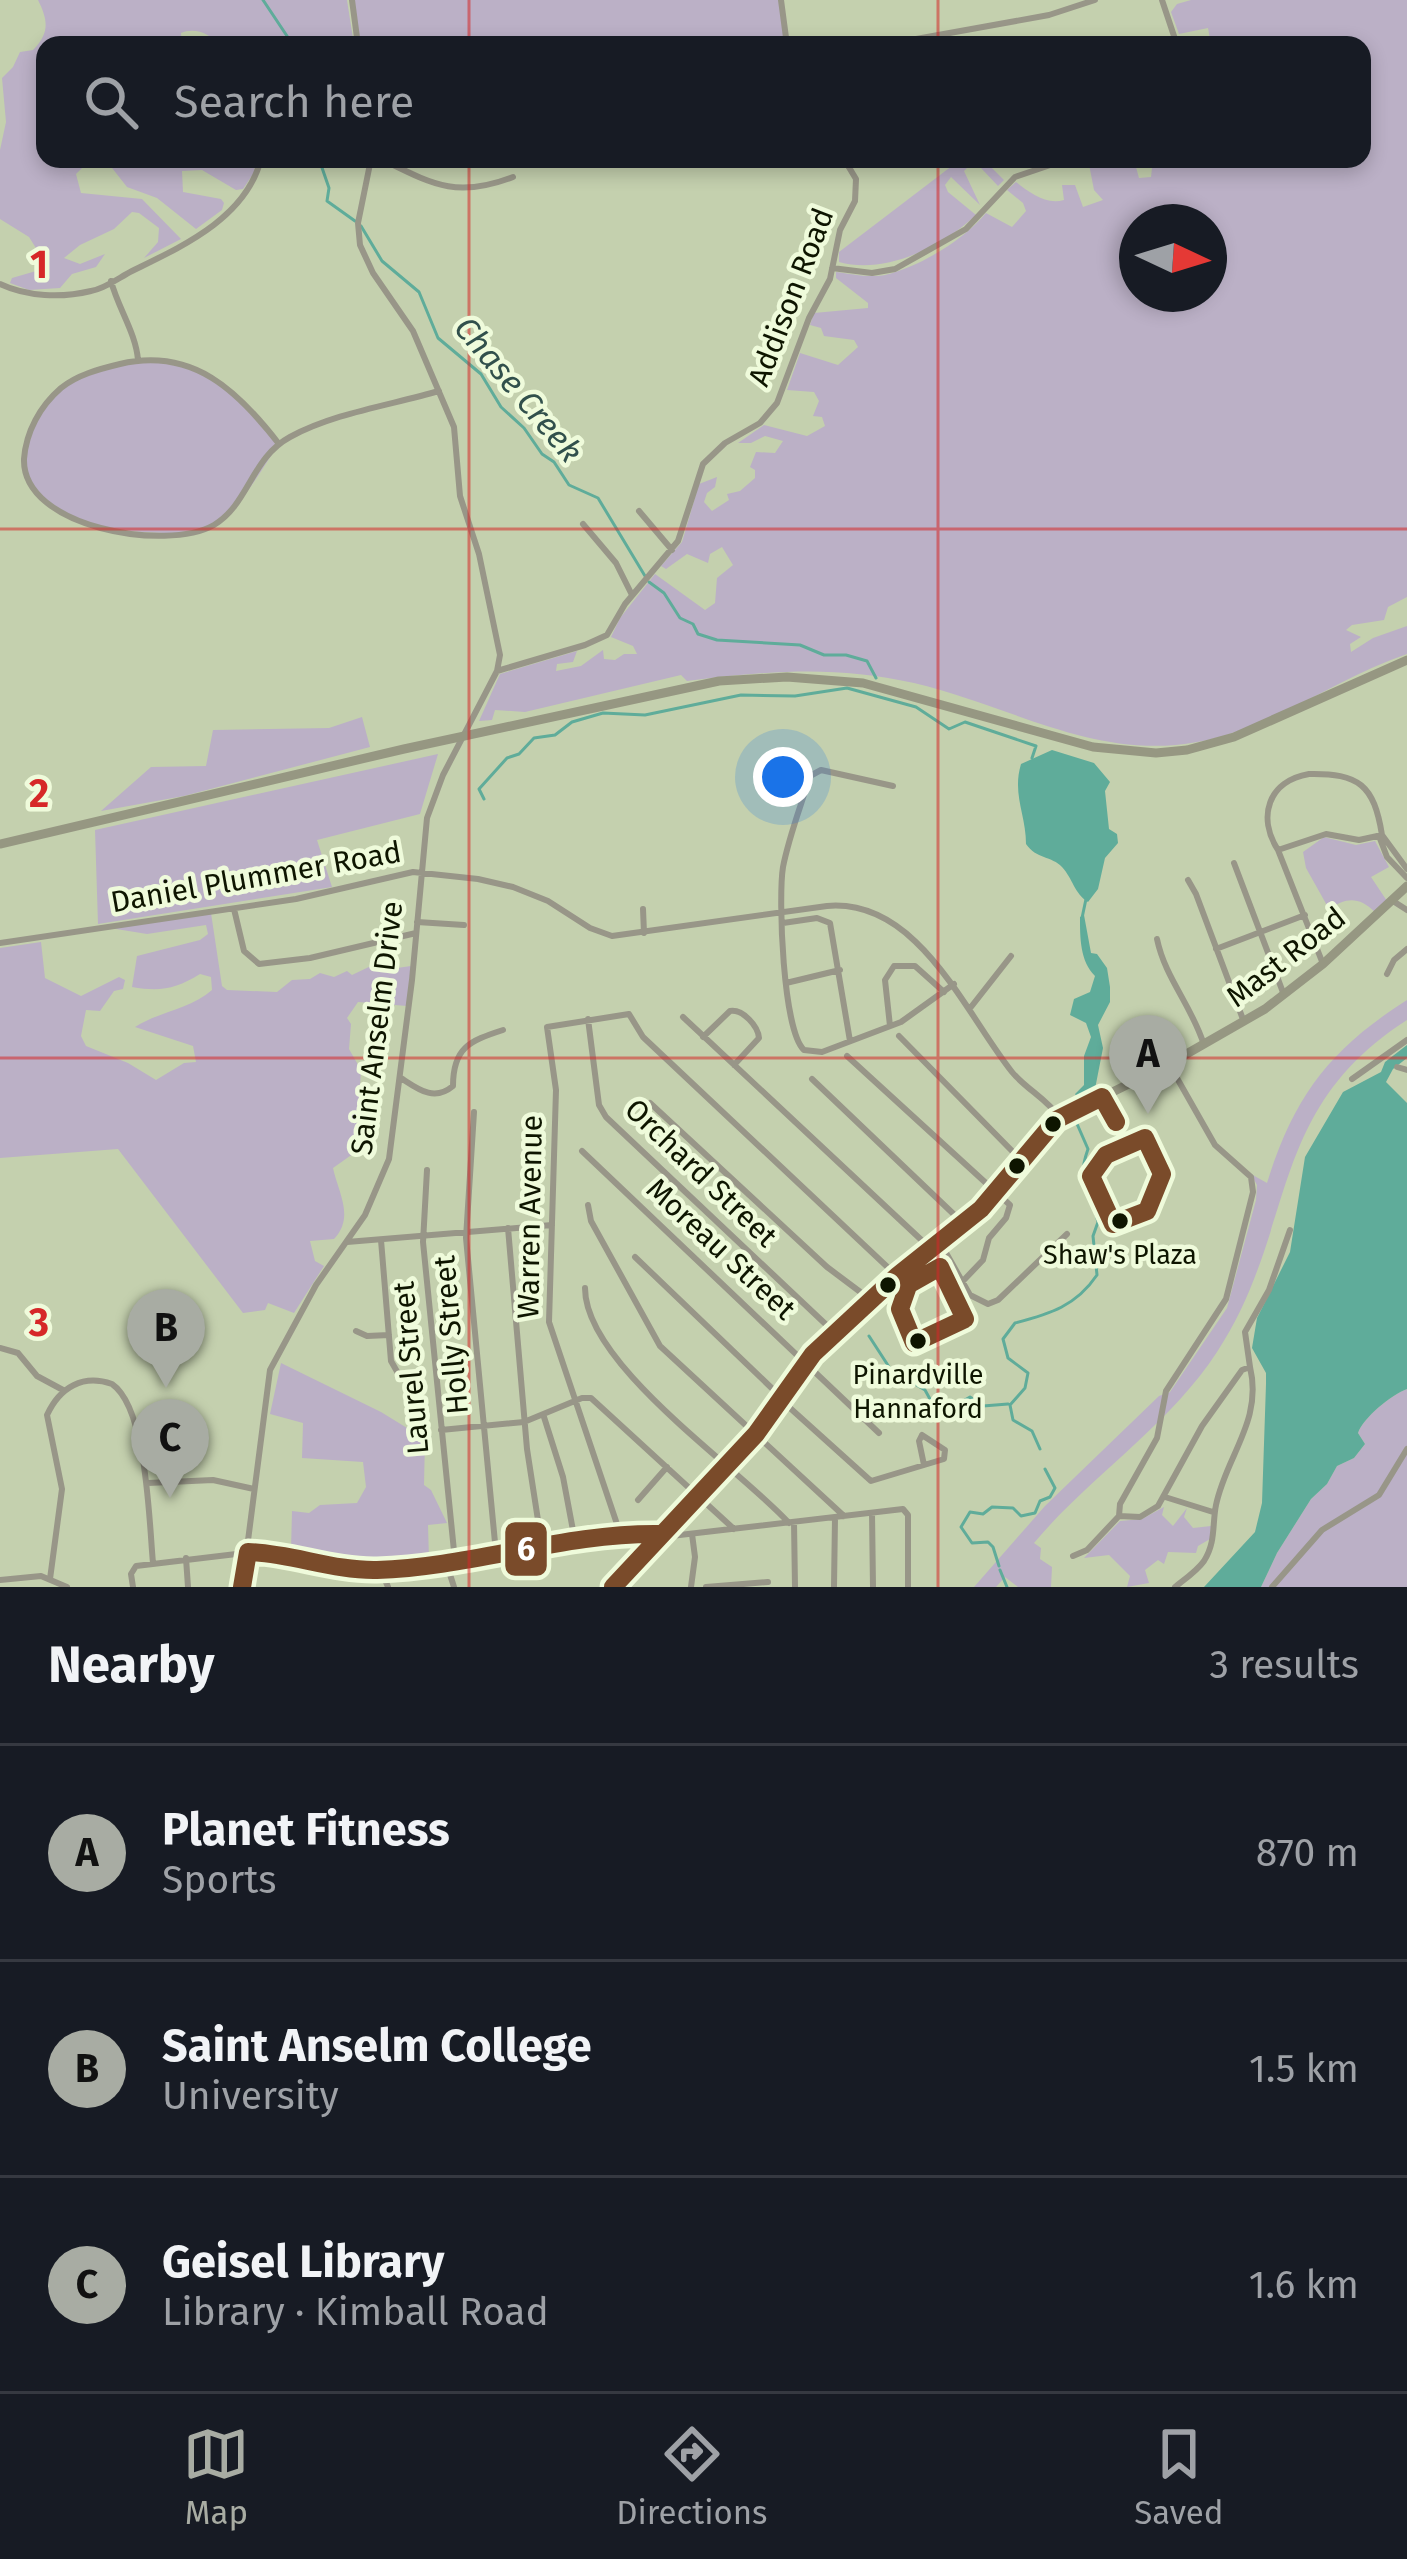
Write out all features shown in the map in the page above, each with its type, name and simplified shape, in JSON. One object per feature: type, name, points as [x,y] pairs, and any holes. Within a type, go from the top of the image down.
[{"type":"main road","points":[[0,844],[710,682],[800,677],[903,691],[1093,747],[1169,752],[1234,737],[1407,660]]},
{"type":"main road","name":"Mast Road","points":[[613,1587],[756,1434],[805,1363],[897,1276],[995,1195],[1059,1117],[1169,1064],[1285,995],[1393,901],[1407,878]]},
{"type":"street","points":[[352,0],[357,36]]},
{"type":"street","points":[[781,0],[786,36]]},
{"type":"street","points":[[933,36],[1049,15],[1095,0]]},
{"type":"street","points":[[1162,0],[1174,36]]},
{"type":"street","points":[[0,284],[42,295],[92,291],[181,246],[227,214],[251,188],[258,168]]},
{"type":"street","points":[[369,168],[359,217],[360,244],[373,273],[406,320],[456,433],[460,496],[498,633],[497,671]]},
{"type":"street","points":[[402,168],[452,189],[474,189],[514,177]]},
{"type":"street","name":"Addison Road","points":[[497,671],[601,640],[672,550],[703,464],[725,442],[760,423],[777,403],[856,195],[856,179],[849,168]]},
{"type":"street","points":[[832,268],[872,273],[895,269],[973,223],[1015,177],[1042,168]]},
{"type":"street","points":[[111,281],[139,360]]},
{"type":"street","points":[[278,444],[242,399],[215,377],[182,364],[139,360],[93,371],[68,383],[40,413],[26,445],[25,471],[31,489],[43,502],[113,532],[195,532],[212,526],[233,509],[254,470],[278,444],[317,426],[439,391]]},
{"type":"street","points":[[639,511],[672,550]]},
{"type":"street","points":[[583,524],[616,563],[632,595]]},
{"type":"street","name":"Saint Anselm Drive","points":[[242,1587],[272,1364],[316,1285],[369,1208],[389,1159],[427,818],[451,759],[497,671]]},
{"type":"street","points":[[436,742],[450,750],[451,759]]},
{"type":"street","points":[[893,787],[821,770],[811,772],[782,882],[792,1031],[801,1047],[817,1053],[917,1014],[954,984]]},
{"type":"street","points":[[1323,964],[1267,829],[1269,808],[1280,788],[1304,775],[1338,775],[1358,782],[1376,804],[1380,835],[1407,878]]},
{"type":"street","points":[[1278,850],[1326,834],[1355,840],[1380,835]]},
{"type":"street","points":[[1234,862],[1285,995]]},
{"type":"street","name":"Daniel Plummer Road","points":[[0,943],[234,908],[419,873],[513,887],[607,935],[836,905],[867,909],[898,928],[954,984],[1012,1072],[1059,1117]]},
{"type":"street","points":[[1188,880],[1244,1022]]},
{"type":"street","points":[[1393,901],[1407,910]]},
{"type":"street","points":[[234,908],[244,951],[259,964],[310,958],[416,933]]},
{"type":"street","points":[[643,909],[644,933]]},
{"type":"street","points":[[1216,949],[1306,915]]},
{"type":"street","points":[[783,922],[828,921],[850,1041]]},
{"type":"street","points":[[417,922],[464,925]]},
{"type":"street","points":[[1157,939],[1163,966],[1189,1004],[1204,1045]]},
{"type":"street","points":[[1387,974],[1407,949]]},
{"type":"street","points":[[971,1007],[1011,956]]},
{"type":"street","points":[[890,1026],[885,980],[894,966],[915,966],[944,992]]},
{"type":"street","points":[[786,982],[840,970]]},
{"type":"street","points":[[704,1036],[735,1010],[760,1035],[734,1065]]},
{"type":"street","points":[[588,1019],[629,1014],[640,1034],[897,1276]]},
{"type":"street","points":[[683,1017],[934,1245],[946,1247],[977,1301],[995,1302],[1067,1234]]},
{"type":"street","name":"Warren Avenue","points":[[588,1019],[550,1026],[546,1031],[556,1090],[549,1322],[621,1536]]},
{"type":"street","name":"Orchard Street","points":[[588,1019],[599,1105],[606,1117],[835,1333]]},
{"type":"street","points":[[401,1078],[423,1093],[448,1090],[460,1052],[503,1030]]},
{"type":"street","points":[[899,1036],[1022,1160]]},
{"type":"street","points":[[1352,1079],[1407,1040]]},
{"type":"street","points":[[847,1056],[1009,1209],[989,1238],[982,1260],[963,1281]]},
{"type":"street","points":[[1073,1556],[1087,1550],[1119,1516],[1120,1504],[1157,1438],[1166,1391],[1226,1299],[1254,1187],[1247,1174],[1215,1145],[1169,1064]]},
{"type":"street","points":[[1397,1067],[1407,1070]]},
{"type":"street","points":[[812,1079],[964,1224]]},
{"type":"street","points":[[650,1103],[826,1268],[871,1300]]},
{"type":"street","name":"Holly Street","points":[[474,1112],[466,1232],[496,1553]]},
{"type":"street","name":"Moreau Street","points":[[581,1150],[879,1432]]},
{"type":"street","name":"Laurel Street","points":[[428,1170],[423,1236],[454,1587]]},
{"type":"street","points":[[588,1204],[591,1221],[658,1343],[839,1517],[834,1587]]},
{"type":"street","points":[[347,1242],[553,1225]]},
{"type":"street","points":[[508,1228],[524,1422],[542,1546]]},
{"type":"street","points":[[1175,1587],[1203,1562],[1214,1538],[1214,1512],[1248,1426],[1254,1390],[1245,1332],[1264,1300],[1291,1230]]},
{"type":"street","points":[[382,1240],[391,1361],[399,1375]]},
{"type":"street","points":[[635,1257],[871,1481],[943,1460],[946,1454],[922,1435],[924,1465]]},
{"type":"street","points":[[585,1288],[586,1306],[616,1362],[792,1522],[795,1587]]},
{"type":"street","points":[[356,1331],[367,1336],[389,1335]]},
{"type":"street","points":[[0,1348],[18,1353],[37,1376],[63,1390]]},
{"type":"street","points":[[1119,1516],[1145,1515],[1165,1497],[1202,1426],[1242,1370],[1250,1367]]},
{"type":"street","points":[[46,1578],[62,1489],[46,1420],[63,1390],[81,1381],[112,1384],[124,1393],[148,1483],[153,1563]]},
{"type":"street","points":[[441,1430],[524,1422],[585,1398],[595,1401],[734,1528]]},
{"type":"street","points":[[543,1415],[560,1466],[574,1541]]},
{"type":"street","points":[[1272,1587],[1322,1530],[1379,1495],[1407,1449]]},
{"type":"street","points":[[638,1500],[668,1467]]},
{"type":"street","points":[[148,1483],[213,1480],[254,1489]]},
{"type":"street","points":[[1165,1497],[1214,1512]]},
{"type":"street","points":[[133,1587],[134,1568],[186,1558],[248,1552],[381,1570],[574,1541],[692,1534],[906,1510],[908,1587]]},
{"type":"street","points":[[872,1513],[873,1587]]},
{"type":"street","points":[[691,1587],[692,1534]]},
{"type":"street","points":[[186,1558],[188,1587]]},
{"type":"street","points":[[381,1570],[388,1587]]},
{"type":"street","points":[[0,1580],[46,1578],[67,1587]]},
{"type":"street","points":[[706,1587],[768,1582]]},
{"type":"shaded area","points":[[38,0],[347,0],[353,36],[209,36],[191,31],[181,36],[43,36],[45,20]]},
{"type":"shaded area","points":[[352,0],[781,0],[786,36],[357,36]]},
{"type":"shaded area","points":[[1191,0],[1407,0],[1407,597],[1388,607],[1384,620],[1346,630],[1361,637],[1350,644],[1351,652],[1407,626],[1407,654],[1251,726],[1197,742],[1160,746],[1088,737],[914,683],[828,672],[687,681],[681,675],[525,712],[495,710],[492,720],[479,721],[500,674],[577,651],[573,662],[557,664],[556,671],[581,666],[603,650],[604,659],[637,654],[633,646],[611,637],[655,574],[705,610],[715,603],[717,578],[733,565],[722,547],[710,554],[708,563],[687,554],[666,569],[661,566],[682,542],[699,484],[717,477],[704,502],[712,511],[729,500],[727,494],[740,491],[755,478],[750,467],[756,452],[775,453],[783,441],[765,436],[738,443],[764,425],[807,436],[825,426],[822,417],[813,416],[819,401],[814,392],[787,390],[800,353],[838,365],[858,347],[854,340],[824,336],[821,328],[810,325],[814,313],[868,308],[868,303],[836,278],[836,272],[879,276],[912,266],[953,242],[986,213],[1012,227],[1026,211],[1007,190],[1016,182],[1051,201],[1064,200],[1062,185],[1075,185],[1083,207],[1103,200],[1094,190],[1090,168],[1136,168],[1139,178],[1151,177],[1152,168],[1371,168],[1371,36],[1209,36],[1208,28],[1179,34],[1171,12],[1177,4]]},
{"type":"shaded area","points":[[36,46],[36,168],[82,168],[76,174],[81,193],[142,199],[181,239],[144,258],[158,242],[159,228],[132,212],[114,229],[64,258],[80,264],[105,254],[96,267],[72,274],[60,288],[29,290],[10,283],[46,264],[29,237],[0,219],[0,150],[6,122],[2,78],[20,52]]},
{"type":"shaded area","points":[[112,168],[255,171],[243,189],[236,190],[202,170],[182,171],[183,192],[224,203],[222,210],[196,229],[157,198],[127,187]]},
{"type":"shaded area","points":[[949,168],[967,168],[964,171],[980,205],[951,177],[945,185],[976,215],[962,227],[912,255],[875,265],[839,262],[839,252]]},
{"type":"shaded area","points":[[981,168],[992,168],[1004,180],[998,186]]},
{"type":"shaded area","points":[[133,361],[182,366],[217,382],[279,444],[239,502],[208,528],[168,533],[98,526],[55,509],[28,478],[25,457],[32,431],[53,397],[78,379]]},
{"type":"shaded area","points":[[362,717],[370,747],[184,796],[101,811],[151,767],[206,766],[213,730],[329,728]]},
{"type":"shaded area","points":[[438,754],[420,814],[317,840],[332,887],[98,924],[95,830]]},
{"type":"shaded area","points":[[1324,837],[1356,845],[1375,841],[1389,867],[1371,877],[1387,901],[1375,912],[1353,900],[1329,909],[1306,868],[1303,852]]},
{"type":"shaded area","points":[[211,913],[222,986],[227,990],[277,992],[292,980],[320,973],[334,977],[373,965],[383,970],[411,966],[407,1006],[358,1002],[347,1018],[351,1024],[349,1049],[361,1070],[364,1135],[357,1151],[333,1168],[343,1222],[334,1239],[310,1241],[315,1261],[324,1266],[294,1313],[268,1303],[265,1310],[243,1313],[118,1149],[0,1158],[0,948],[41,942],[45,978],[81,996],[119,977],[125,980],[123,989],[114,991],[100,1011],[86,1010],[81,1036],[86,1046],[156,1080],[184,1063],[196,1062],[193,1046],[135,1027],[204,996],[212,990],[211,977],[200,974],[159,989],[132,987],[137,956],[200,940],[208,934],[206,925],[147,934],[104,927]]},
{"type":"shaded area","points":[[1407,1000],[1407,1020],[1361,1055],[1329,1093],[1306,1132],[1243,1306],[1217,1352],[1176,1404],[1034,1543],[1041,1548],[1040,1559],[1052,1567],[1051,1587],[1018,1587],[1005,1577],[996,1587],[974,1587],[1045,1506],[1159,1396],[1170,1392],[1227,1308],[1256,1200],[1257,1185],[1251,1174],[1267,1183],[1289,1125],[1318,1077],[1356,1037]]},
{"type":"shaded area","points":[[281,1363],[425,1439],[424,1485],[447,1523],[428,1525],[429,1559],[360,1560],[291,1550],[292,1511],[309,1513],[320,1505],[357,1503],[366,1487],[363,1462],[302,1458],[303,1423],[270,1414]]},
{"type":"shaded area","points":[[1407,1389],[1407,1587],[1261,1587],[1311,1499],[1337,1466],[1354,1458],[1365,1444],[1358,1433],[1366,1420]]},
{"type":"shaded area","points":[[1164,1507],[1162,1515],[1173,1526],[1187,1508],[1184,1517],[1193,1528],[1211,1526],[1210,1539],[1196,1553],[1168,1552],[1164,1564],[1158,1560],[1145,1570],[1149,1583],[1127,1587],[1130,1576],[1109,1555],[1084,1558],[1120,1521],[1142,1519]]},
{"type":"water","points":[[1052,750],[1094,763],[1110,782],[1105,791],[1109,829],[1117,834],[1118,843],[1105,858],[1098,889],[1088,902],[1062,867],[1026,844],[1018,785],[1021,764]]},
{"type":"water","points":[[1084,915],[1091,953],[1107,968],[1110,1002],[1098,1025],[1103,1048],[1095,1089],[1078,1099],[1075,1094],[1084,1085],[1084,1056],[1091,1037],[1086,1023],[1070,1015],[1074,999],[1090,992],[1095,976],[1082,949],[1080,917]]},
{"type":"water","points":[[1407,1045],[1407,1058],[1386,1082],[1407,1103],[1407,1389],[1366,1420],[1358,1433],[1365,1444],[1354,1458],[1337,1466],[1311,1499],[1261,1587],[1204,1587],[1255,1532],[1262,1503],[1266,1373],[1252,1348],[1257,1318],[1290,1252],[1305,1157],[1343,1092],[1381,1072],[1385,1062]]},
{"type":"waterway","name":"Chase Creek","points":[[263,0],[287,36]]},
{"type":"waterway","name":"Chase Creek","points":[[322,168],[329,188],[327,201],[355,221]]},
{"type":"waterway","name":"Chase Creek","points":[[361,226],[382,261],[419,292],[438,338],[481,374],[501,407],[554,462],[569,485],[598,498],[645,576]]},
{"type":"waterway","name":"Chase Creek","points":[[649,582],[698,634],[846,655],[867,661],[876,678]]},
{"type":"waterway","points":[[484,799],[479,789],[507,758],[519,754],[534,738],[555,735],[572,722],[603,713],[645,715],[741,695],[795,696],[847,688],[916,707],[949,729],[965,722],[1036,746],[1032,758]]},
{"type":"waterway","points":[[1082,918],[1086,899]]},
{"type":"waterway","points":[[1040,1449],[1032,1431],[1013,1420],[1010,1405],[1025,1388],[1028,1373],[1008,1358],[1003,1339],[1015,1323],[1071,1301],[1097,1275],[1093,1236],[1098,1222],[1083,1179],[1088,1149],[1074,1117]]},
{"type":"waterway","points":[[869,1336],[891,1370],[925,1390],[936,1410],[949,1409],[970,1397],[983,1406],[1008,1404]]},
{"type":"waterway","points":[[999,1566],[993,1547],[988,1542],[972,1543],[961,1527],[970,1512],[983,1514],[992,1507],[1013,1508],[1021,1516],[1035,1513],[1055,1488],[1045,1469]]},
{"type":"waterway","points":[[1000,1570],[1007,1587]]},
{"type":"transit line","name":"6","points":[[613,1587],[756,1434],[813,1354],[897,1276],[981,1209],[1056,1120],[1102,1097],[1116,1122]]},
{"type":"transit line","name":"6","points":[[1145,1138],[1162,1174],[1147,1211],[1113,1224],[1091,1176],[1106,1155],[1145,1138]]},
{"type":"transit line","name":"6","points":[[940,1267],[965,1319],[914,1343],[900,1309],[908,1286],[897,1276],[910,1284],[940,1267]]},
{"type":"transit line","name":"6","points":[[242,1587],[248,1552],[377,1570],[448,1563],[590,1538],[662,1534]]},
{"type":"place","name":"Planet Fitness","points":[[1148,1114]]},
{"type":"place","name":"Shaw's Plaza","points":[[1120,1221]]},
{"type":"place","name":"Pinardville Hannaford","points":[[918,1341]]},
{"type":"place","name":"Saint Anselm College","points":[[166,1388]]},
{"type":"place","name":"Geisel Library","points":[[170,1498]]}]
